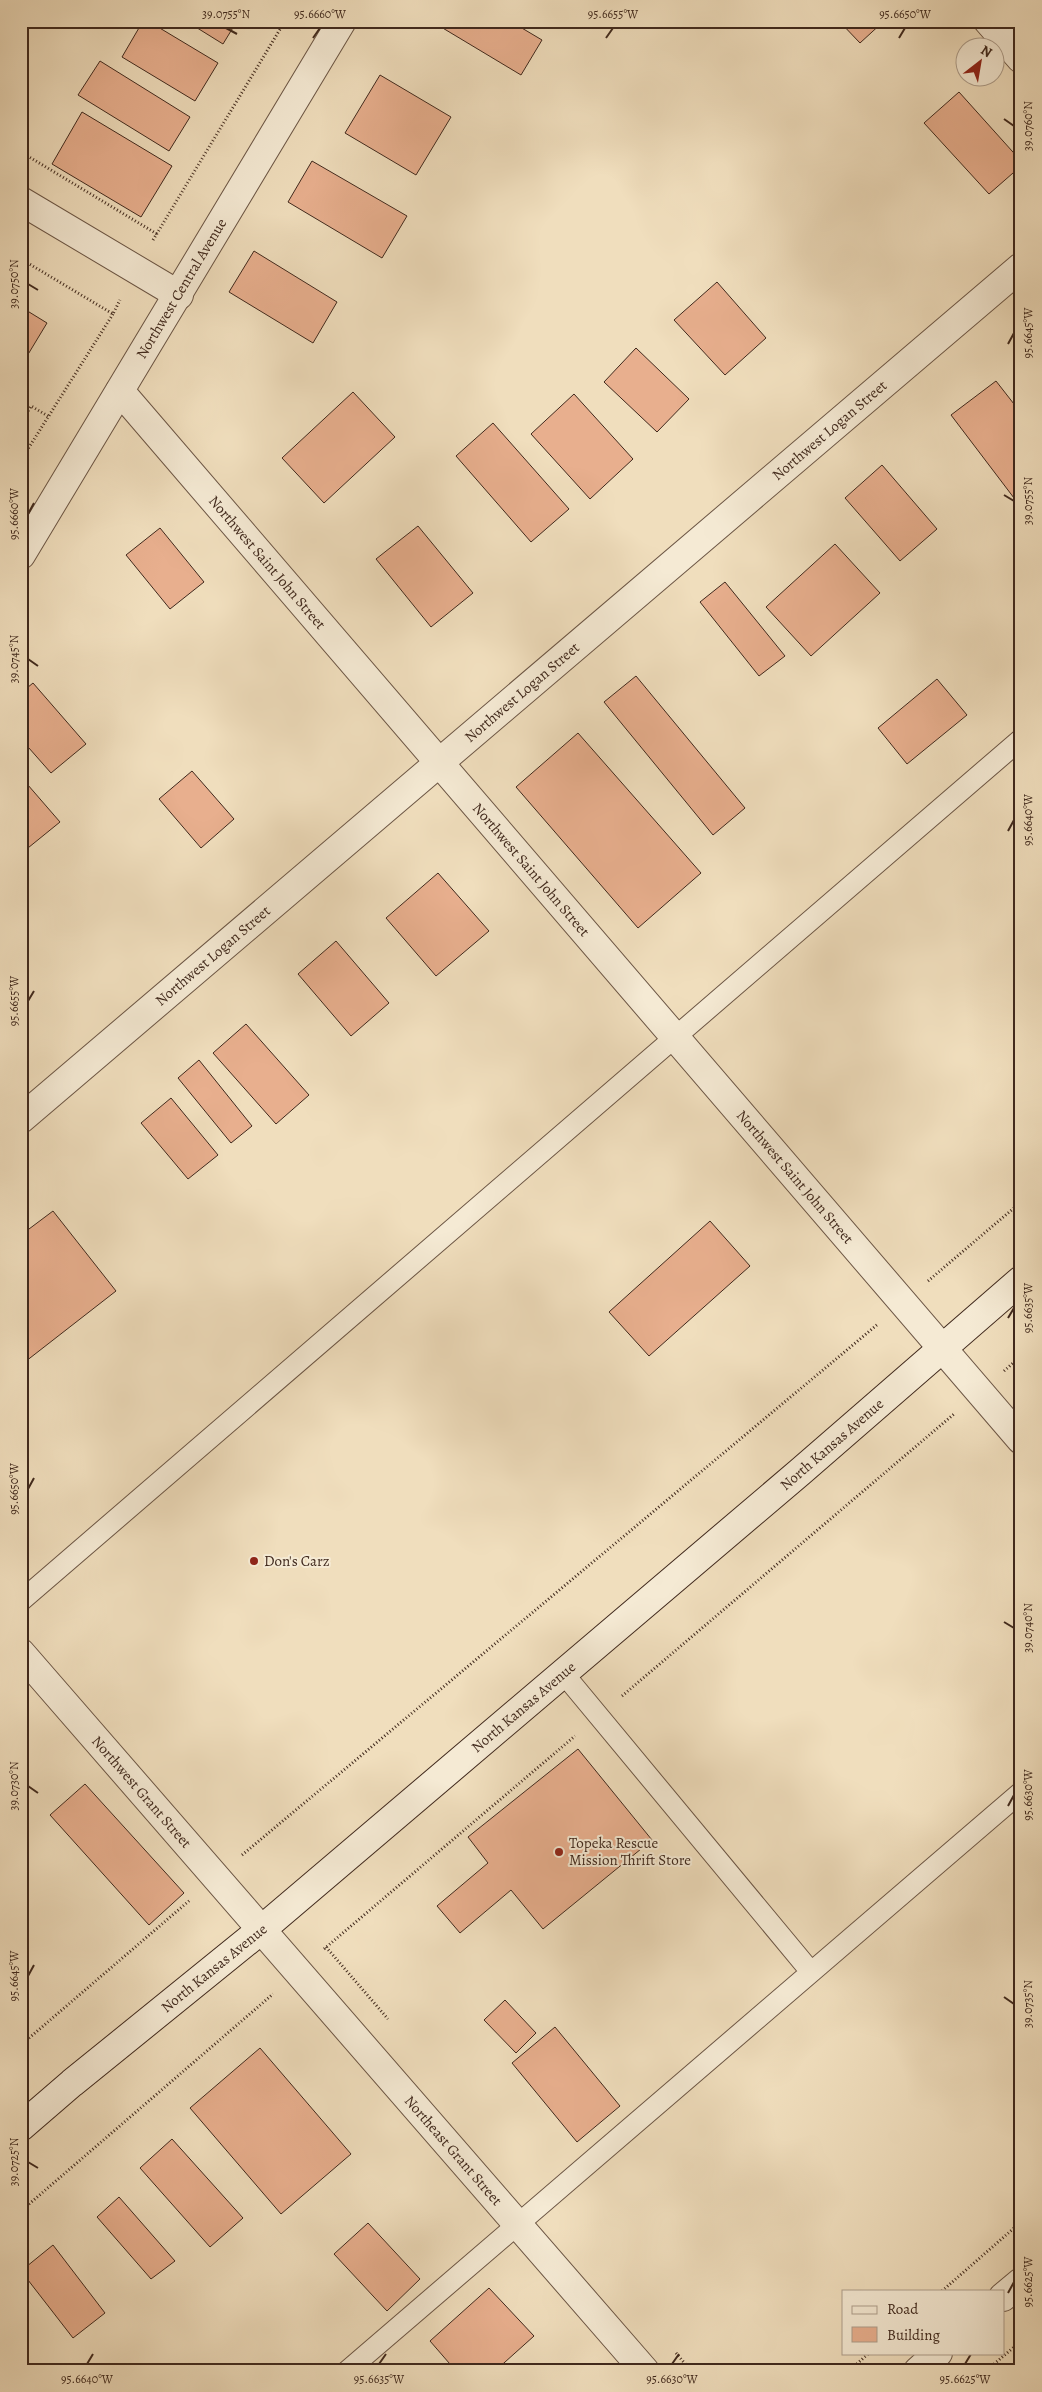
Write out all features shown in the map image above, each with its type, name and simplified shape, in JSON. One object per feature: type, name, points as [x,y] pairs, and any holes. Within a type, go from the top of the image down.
[{"type":"street","name":"Northwest Central Avenue","points":[[21,555],[342,21]]},
{"type":"street","points":[[988,21],[1021,59]]},
{"type":"street","points":[[21,201],[179,295]]},
{"type":"street","name":"Northwest Logan Street","points":[[21,1119],[1021,267]]},
{"type":"street","name":"Northwest Saint John Street","points":[[120,391],[1021,1440]]},
{"type":"street","name":"North Kansas Avenue","points":[[21,2127],[72,2083],[261,1930],[1021,1280]]},
{"type":"street","name":"Northwest Grant Street","points":[[21,1653],[261,1930]]},
{"type":"street","name":"Northeast Grant Street","points":[[261,1930],[645,2371]]},
{"type":"street","points":[[1004,2296],[1021,2282]]},
{"type":"street","points":[[918,2371],[937,2354]]},
{"type":"lane","points":[[21,1601],[1021,739]]},
{"type":"lane","points":[[563,1673],[600,1715],[811,1972]]},
{"type":"lane","points":[[346,2371],[1021,1792]]},
{"type":"path","points":[[21,152],[157,234],[285,21]]},
{"type":"path","points":[[21,460],[113,314]]},
{"type":"path","points":[[21,423],[31,406],[48,416]]},
{"type":"path","points":[[21,2045],[216,1877],[1021,1202]]},
{"type":"path","points":[[21,2211],[1021,1356]]},
{"type":"path","points":[[943,2290],[1021,2222]]},
{"type":"path","points":[[986,2371],[1021,2342]]},
{"type":"path","points":[[849,2371],[868,2354]]},
{"type":"building","points":[[143,21],[148,21],[218,63],[195,101],[122,57]]},
{"type":"building","points":[[186,21],[237,21],[223,44]]},
{"type":"building","points":[[431,21],[510,21],[542,40],[521,75]]},
{"type":"building","points":[[839,21],[884,21],[860,43]]},
{"type":"building","points":[[100,61],[190,117],[169,151],[78,95]]},
{"type":"building","points":[[380,75],[451,117],[416,175],[345,133]]},
{"type":"building","points":[[959,92],[1021,161],[1021,166],[989,194],[924,123]]},
{"type":"building","points":[[82,112],[172,166],[141,217],[52,164]]},
{"type":"building","points":[[312,161],[407,216],[382,258],[288,202]]},
{"type":"building","points":[[254,251],[337,302],[313,343],[229,292]]},
{"type":"building","points":[[717,282],[766,338],[725,375],[674,320]]},
{"type":"building","points":[[21,307],[47,323],[21,366]]},
{"type":"building","points":[[636,348],[689,399],[657,432],[604,382]]},
{"type":"building","points":[[996,381],[1021,413],[1021,493],[1014,498],[951,415]]},
{"type":"building","points":[[353,392],[395,437],[324,503],[282,458]]},
{"type":"building","points":[[574,394],[633,459],[590,499],[531,434]]},
{"type":"building","points":[[493,423],[569,509],[531,542],[456,456]]},
{"type":"building","points":[[882,465],[937,529],[900,561],[845,498]]},
{"type":"building","points":[[418,526],[473,593],[431,627],[376,559]]},
{"type":"building","points":[[160,528],[204,582],[170,609],[126,555]]},
{"type":"building","points":[[835,544],[880,593],[811,656],[766,607]]},
{"type":"building","points":[[725,582],[785,656],[759,676],[700,602]]},
{"type":"building","points":[[636,676],[745,808],[713,835],[604,702]]},
{"type":"building","points":[[937,679],[967,715],[907,764],[878,728]]},
{"type":"building","points":[[33,683],[86,744],[51,773],[21,739],[21,693]]},
{"type":"building","points":[[578,733],[701,873],[638,928],[516,787]]},
{"type":"building","points":[[192,771],[234,819],[201,848],[159,799]]},
{"type":"building","points":[[21,777],[60,822],[23,852],[21,850]]},
{"type":"building","points":[[438,873],[489,931],[436,976],[386,918]]},
{"type":"building","points":[[336,941],[389,1003],[351,1036],[298,974]]},
{"type":"building","points":[[246,1024],[309,1095],[276,1124],[213,1053]]},
{"type":"building","points":[[199,1060],[252,1126],[231,1143],[178,1078]]},
{"type":"building","points":[[171,1098],[218,1155],[188,1179],[141,1123]]},
{"type":"building","points":[[53,1211],[116,1291],[21,1365],[21,1235]]},
{"type":"building","points":[[710,1221],[750,1266],[649,1356],[609,1312]]},
{"type":"building","name":"Topeka Rescue Mission Thrift Store","points":[[578,1749],[652,1840],[543,1929],[511,1890],[460,1933],[437,1906],[488,1863],[468,1837]]},
{"type":"building","points":[[85,1784],[184,1893],[149,1925],[50,1815]]},
{"type":"building","points":[[505,2000],[536,2033],[516,2053],[484,2020]]},
{"type":"building","points":[[555,2027],[620,2106],[577,2142],[512,2063]]},
{"type":"building","points":[[260,2048],[351,2154],[281,2214],[190,2108]]},
{"type":"building","points":[[172,2139],[243,2218],[210,2247],[140,2168]]},
{"type":"building","points":[[119,2197],[175,2261],[151,2279],[97,2217]]},
{"type":"building","points":[[368,2223],[420,2279],[387,2311],[334,2254]]},
{"type":"building","points":[[53,2245],[105,2313],[73,2338],[21,2271]]},
{"type":"building","points":[[489,2288],[534,2336],[495,2371],[456,2371],[430,2341]]},
{"type":"place","name":"Don's Carz","points":[[254,1561]]},
{"type":"place","name":"Topeka Rescue Mission Thrift Store","points":[[559,1852]]}]
